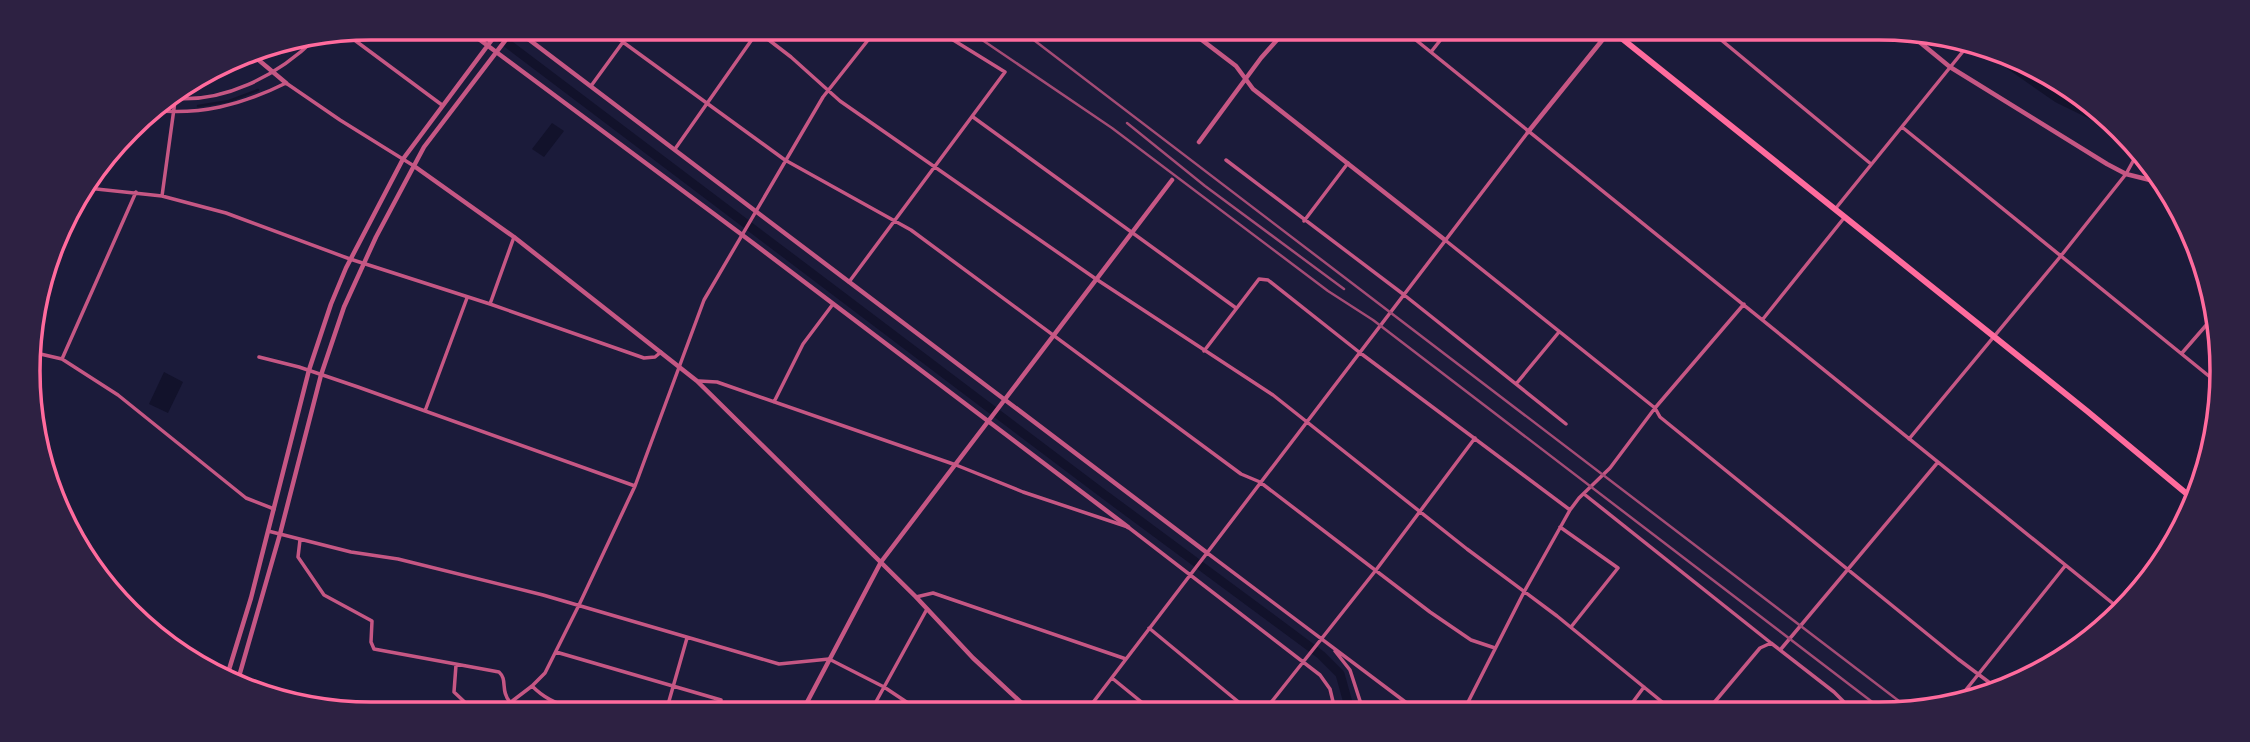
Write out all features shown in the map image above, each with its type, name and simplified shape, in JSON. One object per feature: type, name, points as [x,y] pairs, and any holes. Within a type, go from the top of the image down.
[{"type":"highway","points":[[1624,40],[2186,494]]},
{"type":"street","points":[[479,40],[497,49],[743,232],[833,304],[990,419],[1304,662],[1325,681],[1332,702]]},
{"type":"street","points":[[229,670],[274,509],[309,370],[331,304],[350,259],[403,159],[492,40]]},
{"type":"street","points":[[239,675],[280,534],[321,375],[344,307],[363,263],[424,147],[505,40]]},
{"type":"street","points":[[527,40],[1320,641],[1332,646],[1406,702]]},
{"type":"street","points":[[620,40],[785,160],[911,230],[1241,474],[1260,482],[1471,640],[1495,648]]},
{"type":"street","points":[[674,151],[752,40]]},
{"type":"street","points":[[769,40],[840,101],[1096,279],[1273,396],[1571,627],[1662,702]]},
{"type":"street","points":[[300,540],[298,556],[324,595],[372,621],[371,642],[374,649],[502,674],[503,694],[510,702],[532,686],[545,673],[556,652],[635,486],[704,300],[823,97],[868,40]]},
{"type":"street","points":[[849,282],[1005,72],[953,40]]},
{"type":"street","points":[[1201,40],[1236,66],[1253,89],[1560,331],[1655,408],[1660,417],[1979,676],[1991,682]]},
{"type":"street","points":[[1199,142],[1277,40]]},
{"type":"street","points":[[1416,40],[2114,604]]},
{"type":"street","points":[[1431,52],[1440,40]]},
{"type":"street","points":[[1093,702],[1403,294],[1602,40]]},
{"type":"street","points":[[1721,40],[1871,164]]},
{"type":"street","points":[[355,41],[442,105]]},
{"type":"street","points":[[591,87],[623,42]]},
{"type":"street","points":[[1922,43],[1950,67],[2126,174],[2148,180]]},
{"type":"street","points":[[187,96],[206,97],[234,90],[273,72],[306,47]]},
{"type":"street","points":[[1835,210],[1963,51]]},
{"type":"street","points":[[259,60],[286,83],[414,166],[514,237],[697,381],[1019,702]]},
{"type":"street","points":[[166,112],[216,109],[242,102],[286,83]]},
{"type":"street","points":[[162,196],[175,105]]},
{"type":"street","points":[[973,117],[1236,308]]},
{"type":"street","points":[[1902,127],[2210,377]]},
{"type":"street","points":[[1226,160],[1403,294],[1566,424]]},
{"type":"street","points":[[1909,439],[2060,257],[2126,174],[2134,160]]},
{"type":"street","points":[[1304,221],[1348,163]]},
{"type":"street","points":[[807,702],[881,562],[1172,180]]},
{"type":"street","points":[[95,189],[162,196],[237,217],[272,228],[304,243],[490,304],[645,359],[662,352]]},
{"type":"street","points":[[62,359],[136,192]]},
{"type":"street","points":[[1763,319],[1844,218]]},
{"type":"street","points":[[490,304],[514,237]]},
{"type":"street","points":[[1204,351],[1259,279],[1268,280],[1359,352],[1570,510]]},
{"type":"street","points":[[425,411],[467,298]]},
{"type":"street","points":[[774,402],[803,344],[833,304]]},
{"type":"street","points":[[1468,702],[1524,592],[1570,510],[1610,468],[1655,408],[1744,304]]},
{"type":"street","points":[[2182,353],[2207,326]]},
{"type":"street","points":[[1516,384],[1560,331]]},
{"type":"street","points":[[41,354],[62,359],[118,395],[246,498],[274,509]]},
{"type":"street","points":[[259,357],[309,370],[635,486]]},
{"type":"street","points":[[697,381],[717,382],[1128,527]]},
{"type":"street","points":[[1271,702],[1376,570],[1475,438]]},
{"type":"street","points":[[1781,649],[1938,462]]},
{"type":"street","points":[[1584,494],[1781,649],[1843,702]]},
{"type":"street","points":[[1560,527],[1618,568],[1571,627]]},
{"type":"street","points":[[268,531],[398,559],[579,606],[779,664],[829,659],[907,702]]},
{"type":"street","points":[[1967,689],[2066,565]]},
{"type":"street","points":[[916,597],[933,593],[1126,659]]},
{"type":"street","points":[[876,702],[927,608]]},
{"type":"street","points":[[1149,628],[1239,702]]},
{"type":"street","points":[[669,702],[687,638]]},
{"type":"street","points":[[1714,702],[1760,648],[1771,643]]},
{"type":"street","points":[[1332,646],[1350,670],[1360,702]]},
{"type":"street","points":[[556,652],[721,700]]},
{"type":"street","points":[[456,665],[454,692],[465,702]]},
{"type":"street","points":[[1112,678],[1141,702]]},
{"type":"street","points":[[532,686],[553,702]]},
{"type":"street","points":[[1633,702],[1644,687]]},
{"type":"shaded area","points":[[552,123],[564,131],[544,157],[532,149]]},
{"type":"shaded area","points":[[164,372],[183,382],[168,413],[149,404]]},
{"type":"waterway","points":[[503,40],[1321,655],[1340,674],[1348,702]]},
{"type":"waterway","points":[[2048,87],[2066,99]]},
{"type":"waterway","points":[[198,106],[229,101],[258,90]]},
{"type":"railway","points":[[982,40],[1112,128],[1328,291],[1373,320],[1872,702]]},
{"type":"railway","points":[[1034,40],[1899,701]]},
{"type":"railway","points":[[1127,123],[1205,186],[1344,289]]}]
